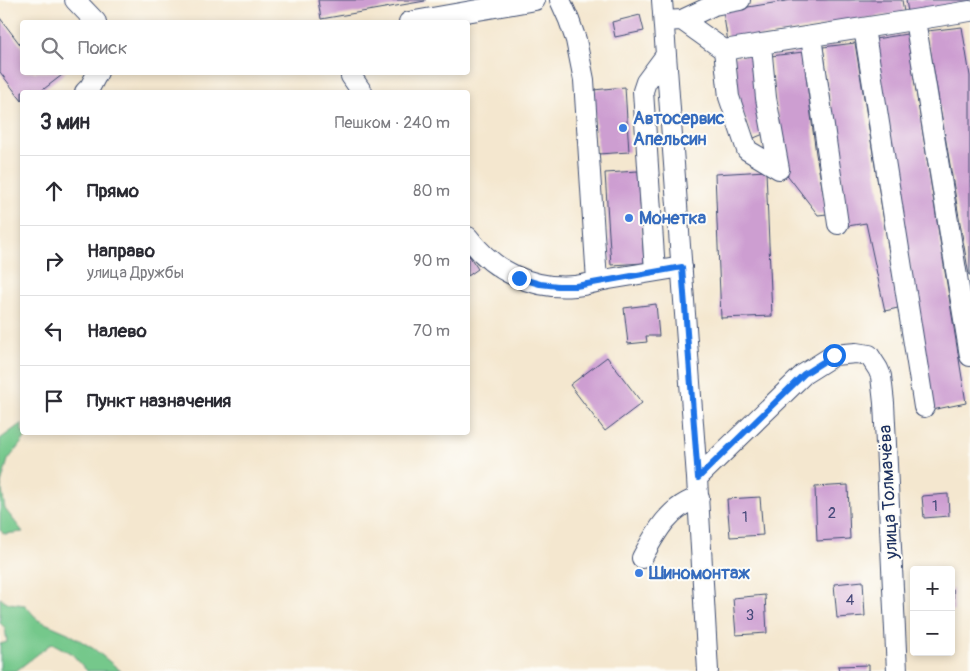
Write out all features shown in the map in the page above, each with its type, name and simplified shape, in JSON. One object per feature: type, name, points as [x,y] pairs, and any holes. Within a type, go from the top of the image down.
[{"type":"street","points":[[75,0],[94,20]]},
{"type":"street","points":[[420,20],[535,0]]},
{"type":"street","points":[[560,0],[576,40],[584,80],[598,281]]},
{"type":"street","points":[[662,0],[673,20],[724,50],[970,12]]},
{"type":"street","points":[[673,20],[714,5],[740,0]]},
{"type":"street","points":[[673,20],[666,55],[698,478],[708,671]]},
{"type":"street","points":[[915,20],[970,356]]},
{"type":"street","points":[[864,28],[924,407]]},
{"type":"street","points":[[811,36],[838,224]]},
{"type":"street","points":[[724,50],[729,97],[748,150],[779,169],[766,98],[761,44]]},
{"type":"street","points":[[655,272],[643,91],[646,82],[666,55]]},
{"type":"street","points":[[87,90],[96,75]]},
{"type":"street","points":[[351,75],[361,90]]},
{"type":"street","points":[[645,126],[671,124]]},
{"type":"street","points":[[649,187],[676,185]]},
{"type":"street","points":[[470,239],[490,261],[506,272],[540,284],[576,286],[682,267]]},
{"type":"street","name":"улица Толмачёва","points":[[698,478],[804,374],[834,355],[856,353],[869,355],[881,376],[884,403],[897,671]]},
{"type":"street","points":[[642,558],[656,532],[677,508],[699,498]]},
{"type":"green space","points":[[20,424],[20,435],[26,435],[8,460],[1,484],[5,509],[23,532],[4,534],[0,530],[0,439]]},
{"type":"green space","points":[[0,598],[9,603],[25,605],[38,620],[68,633],[94,649],[121,671],[87,671],[72,654],[52,643],[16,671],[0,671],[0,644],[7,642],[5,628],[0,623]]},
{"type":"building","points":[[318,0],[425,0],[425,1],[321,19]]},
{"type":"building","points":[[792,0],[902,0],[904,12],[728,42],[723,11]]},
{"type":"building","points":[[906,0],[970,0],[970,2],[908,12]]},
{"type":"building","points":[[640,15],[644,31],[615,37],[612,22]]},
{"type":"building","points":[[0,18],[20,44],[20,75],[62,75],[43,90],[20,90],[20,98],[0,72]]},
{"type":"building","points":[[962,27],[970,76],[970,275],[927,31]]},
{"type":"building","points":[[907,34],[966,403],[932,410],[875,39]]},
{"type":"building","points":[[855,43],[893,276],[902,307],[885,311],[866,223],[848,226],[823,47]]},
{"type":"building","points":[[803,52],[816,154],[827,214],[818,215],[785,172],[771,56]]},
{"type":"building","points":[[752,55],[766,133],[754,138],[740,106],[734,57]]},
{"type":"building","points":[[625,87],[629,152],[598,154],[593,90]]},
{"type":"building","points":[[638,171],[644,263],[611,265],[605,173]]},
{"type":"building","points":[[766,171],[772,316],[721,318],[715,174]]},
{"type":"building","points":[[470,257],[478,269],[470,275]]},
{"type":"building","points":[[656,304],[659,336],[646,336],[647,342],[628,344],[624,308]]},
{"type":"building","points":[[607,357],[642,403],[605,431],[570,385]]},
{"type":"building","points":[[848,485],[850,539],[817,541],[815,487]]},
{"type":"building","points":[[948,494],[949,516],[924,518],[922,496]]},
{"type":"building","points":[[760,497],[763,535],[730,537],[727,499]]},
{"type":"building","points":[[863,581],[865,616],[837,618],[834,584]]},
{"type":"building","points":[[765,595],[767,633],[736,635],[733,598]]},
{"type":"building","points":[[869,665],[869,671],[839,671],[838,666]]},
{"type":"place","name":"Автосервис Апельсин","points":[[623,128]]},
{"type":"place","name":"Монетка","points":[[629,218]]},
{"type":"place","name":"Шиномонтаж","points":[[639,573]]},
{"type":"route","points":[[519,278],[540,284],[576,286],[682,267],[698,478],[804,374],[834,355]]}]
